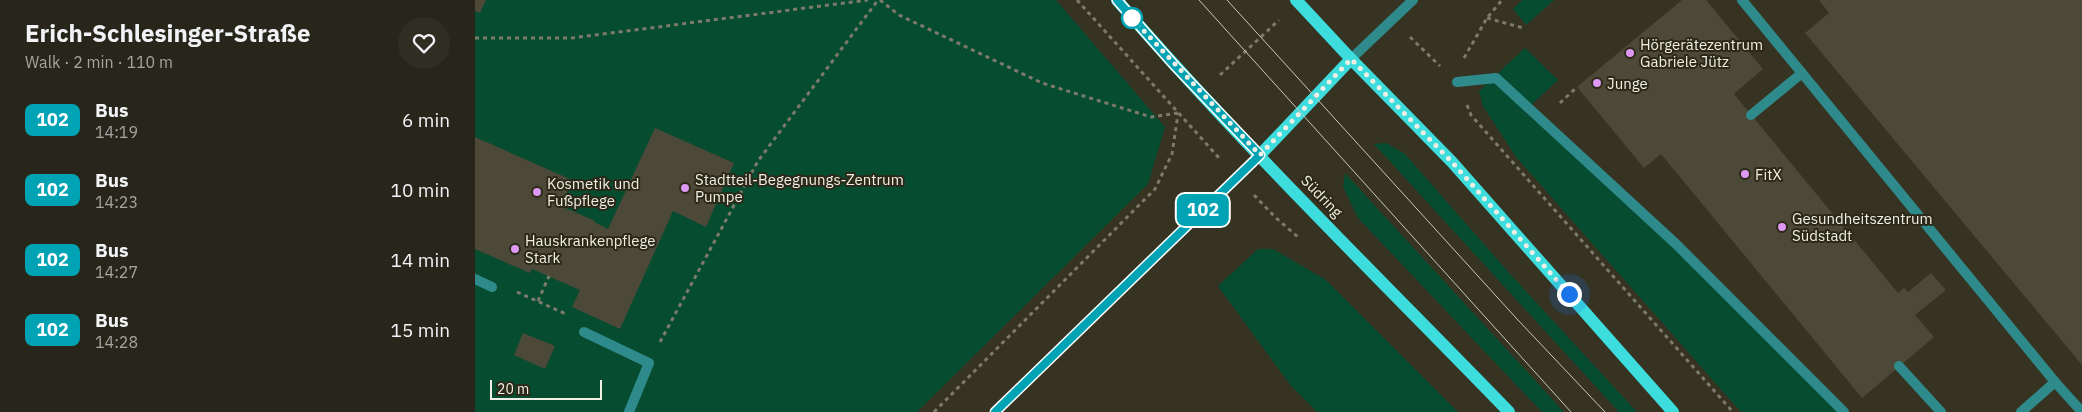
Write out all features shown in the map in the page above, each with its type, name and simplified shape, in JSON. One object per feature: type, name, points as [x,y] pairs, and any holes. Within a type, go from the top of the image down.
[{"type":"main road","name":"Südring","points":[[1117,0],[1175,66],[1509,412]]},
{"type":"main road","points":[[1297,1],[1452,162],[1673,412]]},
{"type":"main road","points":[[1260,155],[1351,59]]},
{"type":"street","points":[[1351,59],[1413,0]]},
{"type":"street","points":[[1742,0],[2055,382],[2082,412]]},
{"type":"street","points":[[1751,115],[1802,73]]},
{"type":"street","points":[[1457,82],[1496,78],[1676,244],[1844,412]]},
{"type":"street","points":[[995,412],[1260,155]]},
{"type":"street","points":[[475,279],[492,287]]},
{"type":"street","points":[[583,332],[649,362],[629,412]]},
{"type":"street","points":[[1899,366],[1941,412]]},
{"type":"street","points":[[2021,412],[2055,382]]},
{"type":"path","points":[[475,38],[572,38],[868,0]]},
{"type":"path","points":[[649,362],[758,161],[879,0],[899,15],[1042,83],[1151,117],[1178,114],[1297,1]]},
{"type":"path","points":[[1457,82],[1465,53],[1501,0]]},
{"type":"path","points":[[1487,18],[1523,28]]},
{"type":"path","points":[[1391,20],[1457,82],[1471,115],[1733,412]]},
{"type":"path","points":[[934,412],[1155,188],[1172,154],[1178,114]]},
{"type":"path","points":[[538,301],[549,276]]},
{"type":"path","points":[[492,287],[503,286],[571,316],[583,332]]},
{"type":"green space","points":[[475,0],[1056,0],[1165,127],[1148,184],[917,412],[475,412]]},
{"type":"green space","points":[[1522,0],[1554,0],[1526,25],[1513,9]]},
{"type":"green space","points":[[1525,48],[1558,80],[1528,108],[1844,412],[1741,412],[1516,157],[1483,106],[1479,91]]},
{"type":"green space","points":[[1386,143],[1405,154],[1511,275],[1637,412],[1619,412],[1374,144]]},
{"type":"green space","points":[[1345,173],[1564,412],[1542,412],[1358,218],[1343,187]]},
{"type":"green space","points":[[1258,249],[1273,249],[1326,280],[1458,412],[1317,412],[1291,386],[1218,286]]},
{"type":"building","points":[[475,0],[486,0],[480,13],[475,11]]},
{"type":"building","name":"Gesundheitszentrum Südstadt","points":[[1682,0],[1706,0],[1763,69],[1734,94],[1898,293],[1904,288],[1908,292],[1931,273],[1946,290],[1915,315],[1934,337],[1862,398],[1661,154],[1644,168],[1577,87]]},
{"type":"building","points":[[1819,0],[2082,0],[2082,365],[1805,33],[1829,13]]},
{"type":"building","points":[[655,128],[734,163],[706,227],[673,211],[620,329],[572,307],[580,290],[532,269],[530,273],[475,249],[475,137],[572,180],[561,206],[608,229]]},
{"type":"building","points":[[523,333],[555,346],[545,369],[514,355]]},
{"type":"tram line","points":[[1199,0],[1571,412]]},
{"type":"tram line","points":[[1227,0],[1517,319],[1605,412]]},
{"type":"bus line","name":"102","points":[[995,412],[1260,155],[1175,66],[1117,0]]},
{"type":"place","name":"Hörgerätezentrum Gabriele Jütz","points":[[1630,53]]},
{"type":"place","name":"Junge","points":[[1597,83]]},
{"type":"place","name":"FitX","points":[[1745,174]]},
{"type":"place","name":"Stadtteil-Begegnungs-Zentrum Pumpe","points":[[685,188]]},
{"type":"place","name":"Kosmetik und Fußpflege","points":[[537,192]]},
{"type":"place","name":"Gesundheitszentrum Südstadt","points":[[1782,227]]},
{"type":"place","name":"Hauskrankenpflege Stark","points":[[515,249]]},
{"type":"route","points":[[1132,18],[1260,155],[1351,59],[1452,162],[1569,294]]}]
